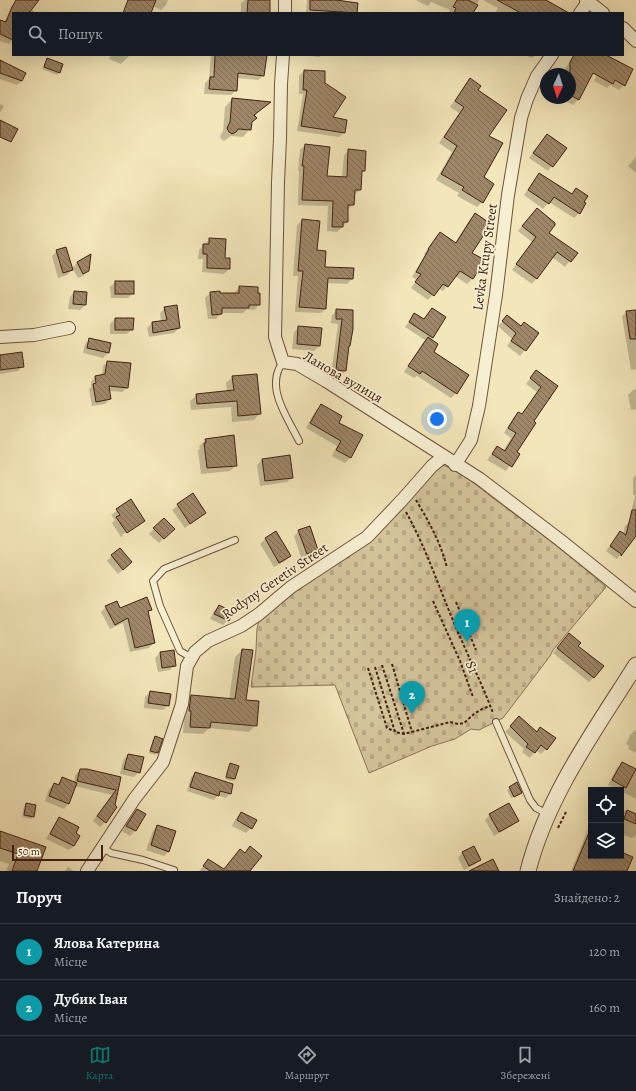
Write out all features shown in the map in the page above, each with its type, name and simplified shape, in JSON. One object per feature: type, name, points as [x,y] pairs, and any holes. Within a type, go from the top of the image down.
[{"type":"street","points":[[285,0],[285,12]]},
{"type":"street","points":[[581,12],[587,1],[602,12]]},
{"type":"street","points":[[624,29],[636,41]]},
{"type":"street","name":"Ланова вулиця","points":[[283,56],[278,182],[275,337],[283,362],[297,364],[326,381],[443,457],[480,479],[636,601]]},
{"type":"street","name":"Levka Krupy Street","points":[[455,464],[471,440],[479,406],[496,295],[508,195],[521,118],[537,76],[551,56]]},
{"type":"street","points":[[0,337],[34,335],[69,328]]},
{"type":"street","name":"Rodyny Geretiv Street","points":[[87,871],[135,798],[163,762],[182,704],[188,666],[195,652],[208,641],[241,626],[259,614],[291,587],[367,537],[432,466],[443,457]]},
{"type":"street","points":[[528,871],[539,833],[572,768],[636,665]]},
{"type":"lane","points":[[283,362],[278,369],[275,388],[278,400],[299,441]]},
{"type":"lane","points":[[192,658],[180,651],[160,606],[153,581],[164,569],[235,540]]},
{"type":"lane","points":[[496,722],[530,800],[536,808],[548,814]]},
{"type":"lane","points":[[102,847],[111,853],[143,860],[174,870]]},
{"type":"path","points":[[416,499],[429,522],[443,553],[447,568]]},
{"type":"path","points":[[399,503],[416,529],[496,722]]},
{"type":"path","name":"S1","points":[[433,601],[460,661],[473,697]]},
{"type":"path","points":[[456,602],[476,650]]},
{"type":"path","points":[[392,664],[412,732]]},
{"type":"path","points":[[382,665],[404,734]]},
{"type":"path","points":[[375,667],[395,732]]},
{"type":"path","points":[[368,668],[387,728],[395,732],[404,734],[450,722],[458,724],[464,723],[482,709],[490,706]]},
{"type":"path","points":[[555,834],[568,805]]},
{"type":"green space","points":[[442,465],[449,467],[469,479],[564,552],[606,587],[553,650],[503,718],[479,730],[471,729],[455,739],[432,746],[369,773],[335,685],[251,687],[256,650],[257,628],[260,618],[364,544]]},
{"type":"building","points":[[16,0],[39,0],[30,12],[12,12],[12,40],[0,34],[0,20],[6,22]]},
{"type":"building","points":[[128,0],[156,0],[151,12],[123,12]]},
{"type":"building","points":[[248,0],[270,0],[270,12],[247,12]]},
{"type":"building","points":[[310,0],[336,0],[358,3],[357,12],[310,10]]},
{"type":"building","points":[[457,0],[468,0],[478,5],[474,12],[454,12],[456,8],[453,7]]},
{"type":"building","points":[[497,0],[546,0],[567,12],[519,12]]},
{"type":"building","points":[[215,56],[267,56],[264,76],[238,73],[237,91],[209,89],[210,77],[214,77]]},
{"type":"building","points":[[573,56],[608,56],[633,69],[625,86],[615,80],[613,84],[593,73],[579,100],[576,98],[576,68],[570,68],[570,62]]},
{"type":"building","points":[[47,58],[63,64],[60,73],[44,67]]},
{"type":"building","points":[[0,60],[26,73],[22,81],[0,73]]},
{"type":"building","points":[[304,70],[325,71],[325,83],[346,97],[333,117],[347,120],[345,133],[301,126],[307,90],[303,90]]},
{"type":"building","points":[[470,78],[481,86],[478,90],[507,110],[489,136],[503,143],[484,177],[494,184],[483,203],[462,190],[464,187],[441,174],[457,146],[444,137],[464,107],[455,101]]},
{"type":"building","points":[[232,98],[271,102],[254,115],[257,118],[252,122],[251,130],[238,129],[232,134],[227,128],[230,122]]},
{"type":"building","points":[[0,120],[18,129],[11,142],[0,137]]},
{"type":"building","points":[[547,134],[567,148],[553,167],[533,153]]},
{"type":"building","points":[[305,144],[330,147],[327,176],[347,177],[348,149],[366,151],[365,171],[362,171],[361,190],[355,190],[354,205],[348,205],[348,222],[343,222],[343,227],[332,227],[333,201],[302,200],[304,166],[302,166]]},
{"type":"building","points":[[539,173],[572,194],[576,188],[588,196],[584,202],[586,203],[580,214],[554,197],[549,204],[528,190]]},
{"type":"building","points":[[537,208],[555,223],[549,233],[578,253],[571,262],[557,252],[537,279],[516,264],[536,237],[522,226]]},
{"type":"building","points":[[475,213],[491,224],[472,253],[485,260],[473,279],[460,271],[448,287],[443,284],[434,296],[415,282],[421,274],[416,272],[428,249],[440,232],[456,243]]},
{"type":"building","points":[[302,219],[320,221],[317,250],[326,251],[325,267],[354,268],[353,279],[328,278],[326,309],[299,307],[303,271],[298,271]]},
{"type":"building","points":[[209,238],[226,239],[225,258],[230,258],[230,269],[207,268],[207,254],[203,254],[203,244],[209,244]]},
{"type":"building","points":[[66,247],[73,270],[63,273],[56,250]]},
{"type":"building","points":[[91,254],[89,271],[83,274],[77,262]]},
{"type":"building","points":[[115,281],[134,281],[134,294],[115,294]]},
{"type":"building","points":[[239,286],[258,287],[258,293],[260,293],[260,305],[249,305],[249,308],[222,308],[222,314],[212,315],[210,292],[220,291],[220,293],[239,293]]},
{"type":"building","points":[[74,291],[87,292],[86,305],[73,304]]},
{"type":"building","points":[[177,305],[180,328],[153,333],[152,322],[167,320],[164,307]]},
{"type":"building","points":[[432,308],[446,317],[433,338],[409,322],[414,313],[424,319]]},
{"type":"building","points":[[336,309],[353,310],[353,329],[346,371],[336,370],[342,319],[336,319]]},
{"type":"building","points":[[636,310],[636,339],[630,339],[626,311]]},
{"type":"building","points":[[507,315],[521,326],[524,322],[539,333],[526,351],[511,341],[516,333],[502,321]]},
{"type":"building","points":[[115,318],[134,318],[133,330],[115,330]]},
{"type":"building","points":[[298,326],[322,328],[320,346],[297,344]]},
{"type":"building","points":[[428,337],[438,344],[434,352],[469,375],[457,394],[422,371],[420,374],[408,366]]},
{"type":"building","points":[[89,338],[111,343],[109,353],[87,348]]},
{"type":"building","points":[[22,352],[24,367],[0,370],[0,355]]},
{"type":"building","points":[[107,361],[131,363],[128,388],[109,386],[111,399],[96,402],[93,384],[96,383],[95,376],[105,374]]},
{"type":"building","points":[[536,370],[558,386],[534,421],[536,423],[517,452],[520,454],[512,467],[492,454],[497,446],[505,451],[516,433],[508,428],[518,412],[522,414],[541,387],[530,378]]},
{"type":"building","points":[[257,374],[261,414],[238,416],[237,401],[197,404],[196,394],[234,390],[232,376]]},
{"type":"building","points":[[321,404],[342,416],[339,423],[363,435],[351,458],[336,450],[341,441],[310,423]]},
{"type":"building","points":[[234,435],[237,466],[207,468],[204,443],[206,443],[205,439]]},
{"type":"building","points":[[290,455],[293,478],[265,481],[262,459]]},
{"type":"building","points":[[193,493],[206,513],[190,524],[177,504]]},
{"type":"building","points":[[131,499],[145,521],[127,533],[116,517],[120,515],[116,509]]},
{"type":"building","points":[[632,510],[636,510],[636,536],[621,556],[621,554],[610,546],[620,531],[626,535]]},
{"type":"building","points":[[164,518],[175,529],[164,539],[153,528]]},
{"type":"building","points":[[310,526],[318,550],[307,554],[298,530]]},
{"type":"building","points":[[276,531],[291,556],[279,563],[265,538]]},
{"type":"building","points":[[120,548],[132,562],[123,570],[111,555]]},
{"type":"building","points":[[147,597],[152,610],[148,611],[155,643],[135,648],[128,618],[115,625],[105,606],[117,601],[120,608]]},
{"type":"building","points":[[219,605],[233,612],[229,621],[214,614]]},
{"type":"building","points":[[569,633],[581,643],[578,646],[604,666],[594,678],[557,648]]},
{"type":"building","points":[[242,649],[253,650],[246,700],[259,701],[257,726],[211,722],[210,728],[190,727],[191,711],[189,711],[191,695],[235,699]]},
{"type":"building","points":[[174,650],[176,666],[162,668],[160,652]]},
{"type":"building","points":[[150,691],[171,694],[169,706],[148,703]]},
{"type":"building","points":[[519,716],[537,732],[540,727],[556,738],[547,750],[541,745],[535,753],[526,747],[528,744],[510,726]]},
{"type":"building","points":[[155,736],[163,739],[158,753],[150,751]]},
{"type":"building","points":[[128,754],[144,757],[140,773],[124,769]]},
{"type":"building","points":[[622,762],[636,769],[626,788],[612,780]]},
{"type":"building","points":[[230,763],[239,766],[235,779],[226,777]]},
{"type":"building","points":[[80,769],[87,769],[121,777],[115,805],[117,807],[106,823],[97,816],[116,790],[77,781]]},
{"type":"building","points":[[195,772],[233,784],[231,794],[220,791],[219,796],[190,787]]},
{"type":"building","points":[[62,777],[77,783],[69,804],[49,796],[54,783],[59,785]]},
{"type":"building","points":[[517,782],[522,793],[514,797],[509,787]]},
{"type":"building","points":[[26,803],[36,805],[34,817],[24,815]]},
{"type":"building","points":[[509,803],[519,821],[499,832],[489,814]]},
{"type":"building","points":[[137,809],[146,814],[136,831],[126,826]]},
{"type":"building","points":[[627,810],[636,814],[636,824],[624,819]]},
{"type":"building","points":[[241,812],[257,820],[252,829],[237,820]]},
{"type":"building","points":[[59,817],[79,827],[76,833],[80,836],[74,846],[50,834]]},
{"type":"building","points":[[157,825],[176,831],[169,852],[151,845]]},
{"type":"building","points":[[0,831],[46,847],[37,871],[12,871],[18,854],[0,848]]},
{"type":"building","points":[[588,835],[588,859],[624,859],[624,853],[633,857],[627,871],[573,871]]},
{"type":"building","points":[[250,846],[262,856],[250,871],[210,871],[203,866],[208,859],[224,869],[240,849],[245,853]]},
{"type":"building","points":[[474,846],[481,860],[469,866],[462,852]]},
{"type":"building","points":[[493,859],[499,871],[469,871]]},
{"type":"place","name":"Ялова Катерина","points":[[467,642]]},
{"type":"place","name":"Дубик Іван","points":[[412,714]]}]
